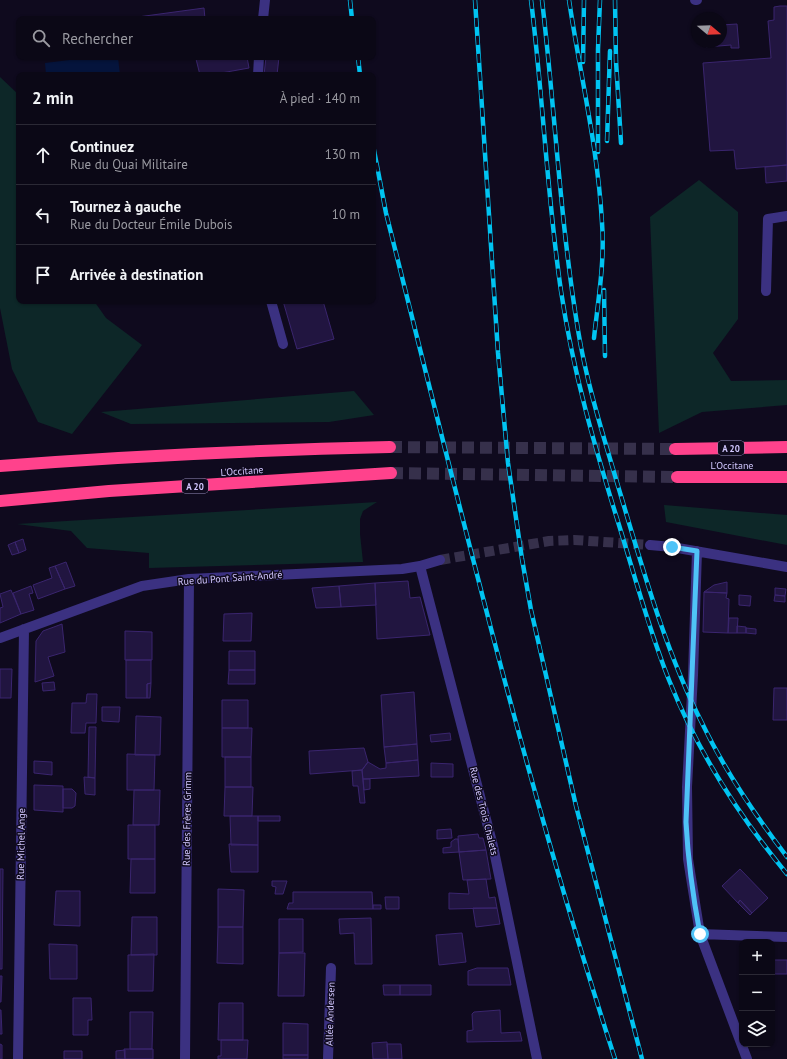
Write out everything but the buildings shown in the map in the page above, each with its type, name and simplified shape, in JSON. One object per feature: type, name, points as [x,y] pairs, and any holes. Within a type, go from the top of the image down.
[{"type":"highway","name":"L'Occitane","points":[[0,466],[131,456],[390,447]]},
{"type":"highway","name":"L'Occitane","points":[[675,449],[787,447]]},
{"type":"highway","name":"L'Occitane","points":[[0,501],[109,491],[391,473]]},
{"type":"highway","name":"L'Occitane","points":[[677,477],[787,477]]},
{"type":"street","points":[[263,16],[265,0]]},
{"type":"street","points":[[258,72],[259,60]]},
{"type":"street","points":[[766,291],[768,219],[787,216]]},
{"type":"street","points":[[272,304],[283,344]]},
{"type":"street","points":[[650,545],[697,551],[787,567]]},
{"type":"street","points":[[697,551],[686,822],[689,872],[700,934],[747,1059]]},
{"type":"street","name":"Rue du Pont Saint-André","points":[[0,638],[142,586],[189,579],[402,569],[420,566],[440,560]]},
{"type":"street","name":"Rue des Trois Chalets","points":[[420,566],[493,846],[537,1059]]},
{"type":"street","name":"Rue des Frères Grimm","points":[[185,1059],[189,579]]},
{"type":"street","name":"Rue Michel Ange","points":[[18,1059],[24,629]]},
{"type":"street","points":[[700,934],[787,937]]},
{"type":"street","name":"Allée Andersen","points":[[328,1059],[331,968]]},
{"type":"green space","points":[[0,77],[16,92],[16,304],[96,304],[106,318],[142,345],[72,434],[38,422],[12,369],[0,308]]},
{"type":"green space","points":[[699,180],[738,212],[738,319],[713,353],[731,381],[787,380],[787,405],[702,412],[659,433],[650,217]]},
{"type":"green space","points":[[354,391],[374,415],[329,422],[131,424],[101,412]]},
{"type":"green space","points":[[377,502],[363,511],[360,519],[363,562],[149,568],[149,553],[87,548],[71,531],[17,524]]},
{"type":"green space","points":[[664,505],[787,515],[787,545],[666,522]]},
{"type":"water","points":[[69,60],[118,60],[120,72],[46,72],[45,63]]},
{"type":"tunnel","points":[[390,447],[675,449]]},
{"type":"tunnel","points":[[391,473],[677,477]]},
{"type":"tunnel","points":[[440,560],[549,541],[574,540],[650,545]]},
{"type":"railway","points":[[350,0],[352,16]]},
{"type":"railway","points":[[475,0],[498,353],[508,463],[522,559],[531,610],[576,806],[642,1059]]},
{"type":"railway","points":[[531,0],[552,219],[561,291],[578,380],[602,467],[649,623],[669,680],[680,706],[692,732],[720,782],[752,829],[787,874]]},
{"type":"railway","points":[[542,0],[562,207],[572,289],[578,330],[591,393],[638,554],[677,668],[689,696],[720,758],[752,809],[787,857]]},
{"type":"railway","points":[[569,0],[593,139],[600,195],[603,252],[594,338]]},
{"type":"railway","points":[[583,62],[584,0]]},
{"type":"railway","points":[[598,152],[598,49],[600,0]]},
{"type":"railway","points":[[615,0],[616,61],[621,143]]},
{"type":"railway","points":[[607,141],[610,51]]},
{"type":"railway","points":[[358,60],[360,72]]},
{"type":"railway","points":[[376,161],[386,213],[493,638],[551,849],[615,1059]]},
{"type":"railway","points":[[604,290],[605,356]]},
{"type":"route","points":[[672,547],[697,551],[686,822],[692,892],[700,934]]}]
